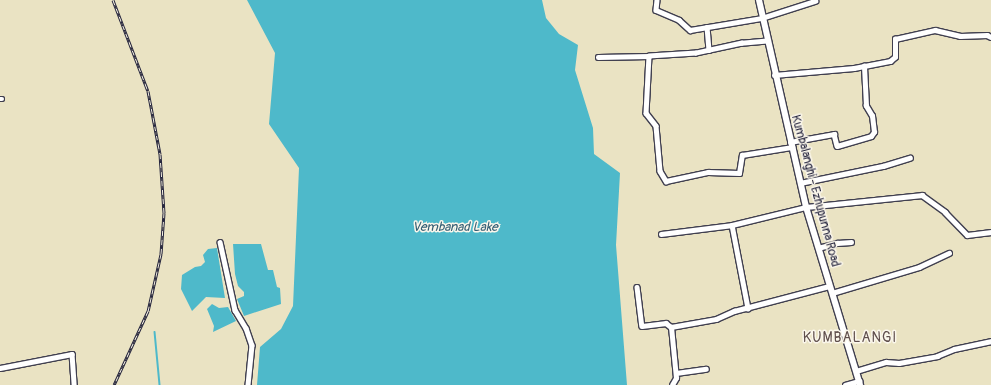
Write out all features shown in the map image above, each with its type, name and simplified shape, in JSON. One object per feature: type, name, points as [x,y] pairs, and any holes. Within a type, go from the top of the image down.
[{"type":"main road","name":"Kumbalanghi - Ezhupunna Road","points":[[759,0],[774,75],[806,207],[860,383]]},
{"type":"street","points":[[657,0],[656,10],[679,20],[690,30],[762,18],[815,1]]},
{"type":"street","points":[[708,27],[709,50]]},
{"type":"street","points":[[774,75],[864,66],[890,61],[895,57],[895,39],[935,30],[960,36],[987,35],[991,38]]},
{"type":"street","points":[[598,57],[650,56],[767,42]]},
{"type":"street","points":[[650,56],[646,113],[656,126],[660,171],[666,182],[708,172],[739,173],[742,155],[834,134],[837,146],[871,136],[874,132],[872,116],[866,106],[864,66]]},
{"type":"street","points":[[800,183],[883,166],[910,158]]},
{"type":"street","points":[[661,234],[732,225],[806,207],[922,195],[945,212],[967,235],[991,232]]},
{"type":"street","points":[[732,225],[748,308]]},
{"type":"street","points":[[220,242],[234,310],[246,328],[252,345],[248,385]]},
{"type":"street","points":[[818,248],[837,243],[851,242]]},
{"type":"street","points":[[832,293],[918,267],[948,253]]},
{"type":"street","points":[[671,327],[716,319],[748,308],[829,286]]},
{"type":"street","points":[[637,287],[642,326],[666,323],[671,327],[676,373],[672,385]]},
{"type":"street","points":[[856,371],[886,362],[899,363],[937,356],[991,341]]},
{"type":"street","points":[[0,368],[14,364],[72,354],[74,385]]},
{"type":"street","points":[[676,373],[706,369]]},
{"type":"street","points":[[845,385],[860,383]]},
{"type":"water","name":"Vembanad Lake","points":[[247,0],[542,0],[546,18],[559,34],[578,45],[575,70],[593,128],[594,154],[620,173],[616,245],[627,385],[257,385],[260,347],[281,329],[293,306],[299,168],[269,124],[275,53]]},
{"type":"water","points":[[233,244],[261,244],[268,270],[273,270],[277,287],[280,288],[281,304],[244,316],[237,299],[244,296],[244,292],[238,286],[235,274]]},
{"type":"water","points":[[217,248],[225,298],[206,297],[192,311],[181,289],[182,275],[195,267],[201,266],[205,262],[203,255],[208,249]]},
{"type":"water","points":[[212,304],[219,308],[228,307],[236,321],[213,332],[214,326],[207,309]]},
{"type":"waterway","points":[[155,332],[160,385]]},
{"type":"railway","points":[[113,0],[148,91],[160,154],[164,213],[161,254],[148,311],[114,385]]},
{"type":"district","name":"KUMBALANGI","points":[[850,338]]}]
